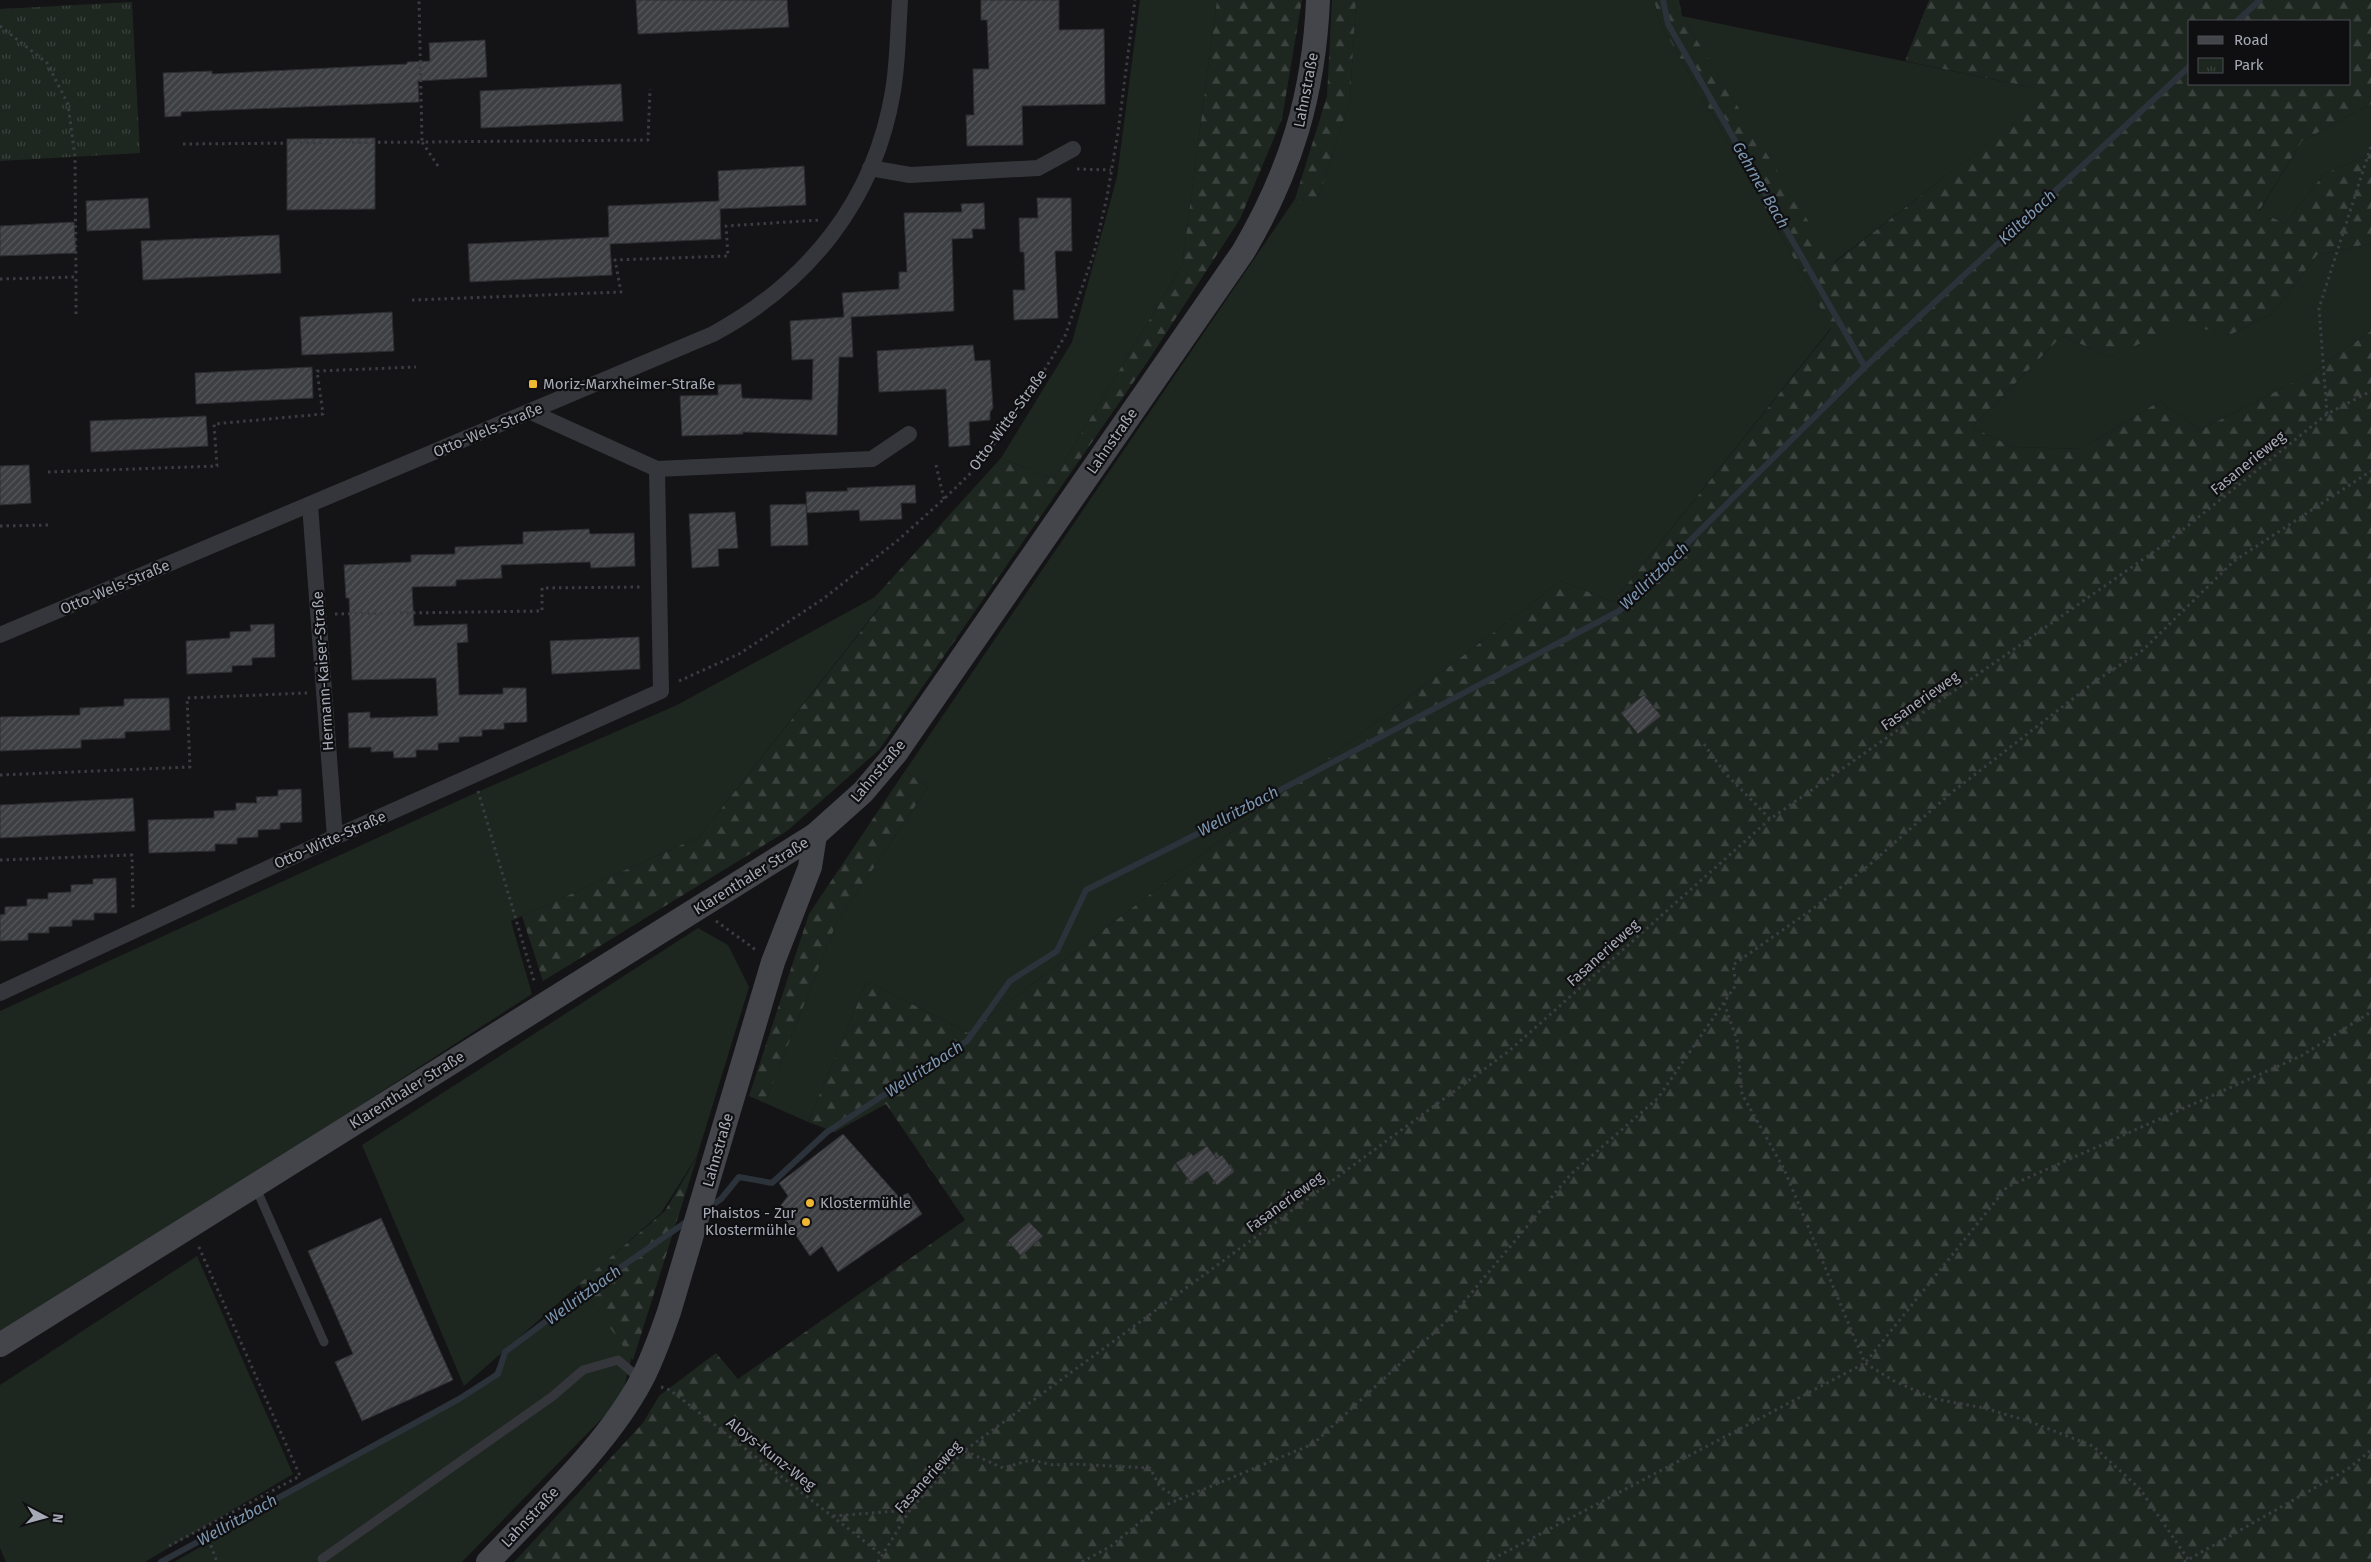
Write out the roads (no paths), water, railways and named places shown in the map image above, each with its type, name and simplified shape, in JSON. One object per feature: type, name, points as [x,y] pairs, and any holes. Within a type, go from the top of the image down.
[{"type":"main road","name":"Lahnstraße","points":[[488,1562],[576,1468],[607,1430],[641,1380],[669,1312],[773,962],[806,879],[815,836],[863,792],[896,753],[1243,252],[1272,199],[1287,164],[1302,118],[1312,69],[1318,0]]},
{"type":"main road","name":"Klarenthaler Straße","points":[[0,1345],[815,836]]},
{"type":"street","name":"Otto-Wels-Straße","points":[[0,635],[531,412],[713,334],[740,319],[788,284],[827,242],[844,218],[870,168],[880,143],[893,91],[900,0]]},
{"type":"street","points":[[870,168],[910,175],[1038,168],[1073,149]]},
{"type":"street","points":[[531,412],[657,469],[872,459],[909,434]]},
{"type":"street","name":"Otto-Witte-Straße","points":[[0,993],[335,837],[661,691],[657,469]]},
{"type":"street","name":"Hermann-Kaiser-Straße","points":[[310,505],[335,837]]},
{"type":"lane","points":[[255,1186],[324,1342]]},
{"type":"lane","points":[[322,1559],[553,1396],[583,1370],[618,1360],[641,1380]]},
{"type":"waterway","name":"Gehrner Bach","points":[[1663,0],[1668,24],[1865,367]]},
{"type":"waterway","name":"Kältebach","points":[[2238,20],[2260,0]]},
{"type":"waterway","name":"Wellritzbach","points":[[708,1208],[721,1199],[739,1177],[772,1183],[827,1132],[967,1041],[1010,981],[1057,951],[1086,890],[1195,835],[1619,611],[1865,367],[2188,68]]},
{"type":"waterway","name":"Wellritzbach","points":[[161,1562],[459,1399],[498,1374],[505,1352],[585,1292],[689,1220]]},
{"type":"place","name":"Moriz-Marxheimer-Straße","points":[[533,384]]},
{"type":"place","name":"Klostermühle","points":[[810,1203]]},
{"type":"place","name":"Phaistos - Zur Klostermühle","points":[[806,1222]]}]
